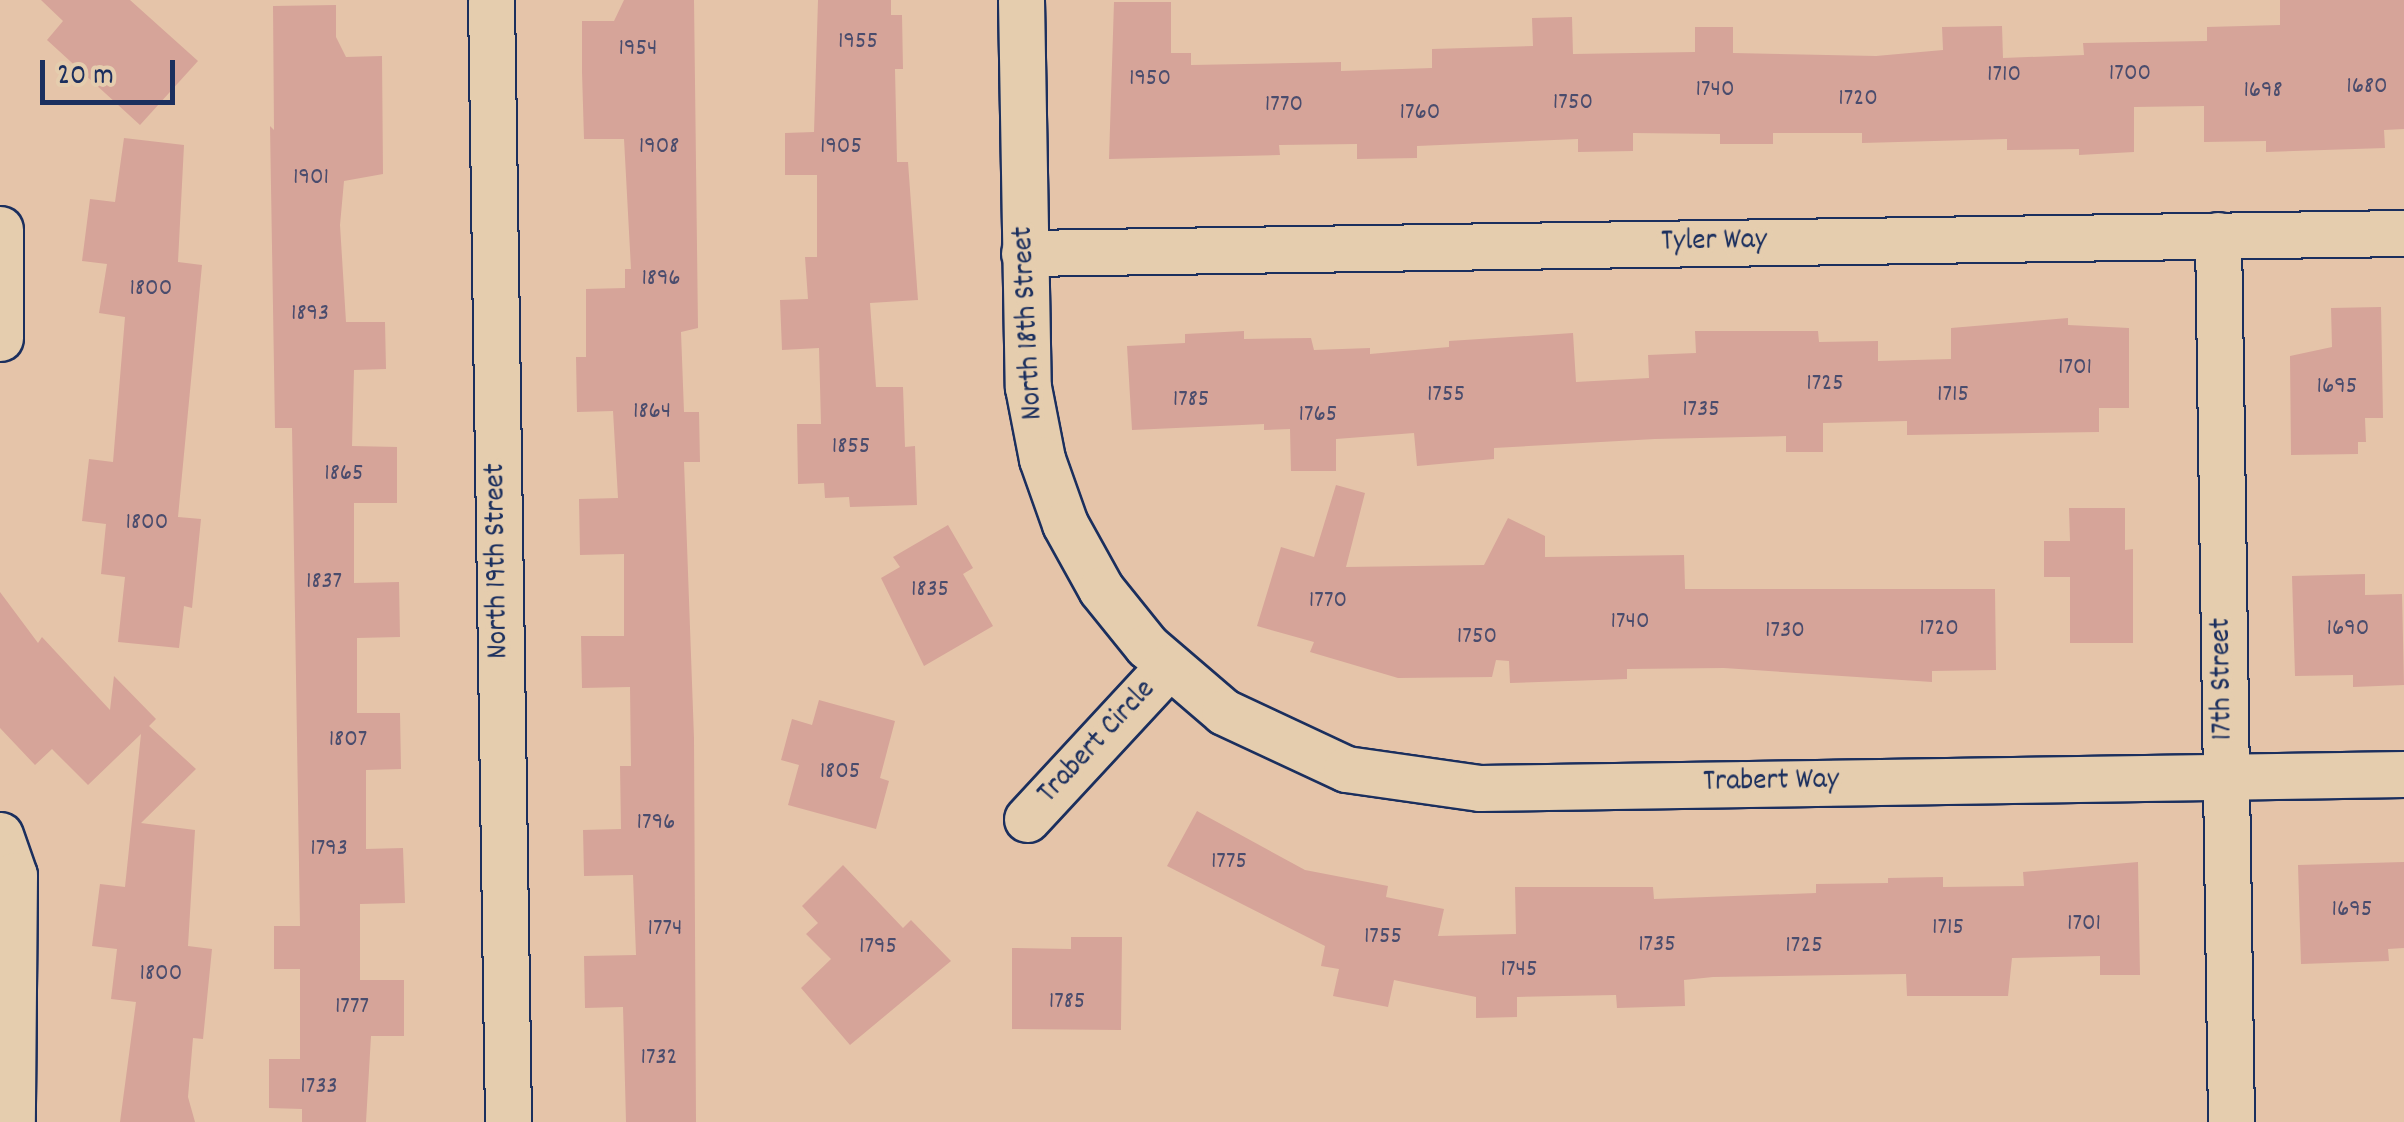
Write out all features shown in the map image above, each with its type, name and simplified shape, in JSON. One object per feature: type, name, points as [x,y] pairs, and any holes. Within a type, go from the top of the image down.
[{"type":"street","name":"North 19th Street","points":[[491,0],[508,1122]]},
{"type":"street","name":"North 18th Street","points":[[1020,0],[1028,387],[1042,459],[1065,524],[1101,588],[1168,667]]},
{"type":"street","points":[[0,229],[0,338]]},
{"type":"street","name":"Tyler Way","points":[[1024,253],[2404,232]]},
{"type":"street","name":"17th Street","points":[[2218,236],[2230,1122]]},
{"type":"street","name":"Trabert Way","points":[[1168,667],[1224,712],[1284,745],[1346,770],[1416,784],[2404,774]]},
{"type":"street","name":"Trabert Circle","points":[[1027,819],[1168,667]]},
{"type":"street","points":[[0,834],[14,875],[12,1122]]},
{"type":"building","points":[[41,0],[130,0],[198,61],[140,125],[47,40],[63,21]]},
{"type":"building","points":[[624,0],[694,0],[698,328],[681,332],[684,412],[699,412],[700,462],[684,462],[694,738],[696,1122],[626,1122],[623,1007],[585,1008],[584,956],[636,955],[633,875],[584,876],[583,830],[621,829],[620,766],[631,766],[630,687],[582,688],[581,636],[624,636],[624,554],[580,555],[579,499],[618,498],[613,411],[577,412],[576,357],[586,357],[586,289],[625,288],[625,269],[631,269],[624,139],[584,139],[582,72],[582,21],[614,21]]},
{"type":"building","points":[[818,0],[891,0],[891,15],[902,15],[903,69],[895,69],[897,162],[908,162],[918,300],[870,303],[876,387],[903,387],[905,447],[915,446],[917,505],[850,507],[849,497],[825,498],[824,483],[798,484],[797,424],[821,424],[819,348],[782,350],[780,300],[808,299],[805,257],[817,257],[817,175],[785,175],[785,133],[814,132]]},
{"type":"building","points":[[2280,0],[2404,0],[2404,129],[2384,130],[2385,148],[2266,152],[2266,141],[2204,142],[2204,106],[2134,107],[2134,152],[2079,155],[2079,149],[2007,150],[2007,139],[1862,143],[1862,133],[1773,133],[1773,144],[1720,144],[1720,134],[1633,133],[1633,151],[1578,152],[1578,139],[1417,146],[1417,158],[1357,159],[1357,144],[1279,145],[1280,155],[1109,159],[1114,2],[1171,2],[1171,53],[1191,53],[1191,65],[1341,62],[1341,71],[1432,68],[1432,49],[1533,46],[1532,18],[1572,17],[1573,54],[1695,52],[1695,27],[1733,27],[1733,53],[1876,56],[1943,50],[1942,27],[2002,26],[2003,58],[2084,55],[2083,43],[2207,41],[2207,27],[2280,25]]},
{"type":"building","points":[[336,5],[336,37],[346,57],[382,56],[383,174],[344,181],[340,225],[346,322],[385,322],[386,369],[354,370],[352,446],[397,447],[397,503],[354,503],[354,583],[399,582],[400,637],[357,638],[357,713],[400,713],[401,769],[366,770],[366,849],[403,848],[405,903],[360,904],[360,980],[404,980],[404,1036],[371,1036],[366,1122],[302,1122],[302,1109],[269,1108],[269,1059],[300,1059],[300,969],[274,969],[274,926],[300,926],[292,428],[275,428],[270,126],[274,130],[273,6]]},
{"type":"building","points":[[124,138],[184,145],[178,262],[202,265],[178,517],[201,519],[192,608],[184,606],[179,648],[118,642],[125,577],[101,574],[106,524],[82,521],[89,459],[113,462],[125,317],[99,313],[107,264],[82,261],[90,199],[115,202]]},
{"type":"building","points":[[2381,307],[2383,418],[2365,418],[2366,442],[2358,442],[2358,454],[2291,455],[2290,356],[2332,347],[2331,308]]},
{"type":"building","points":[[2068,318],[2068,325],[2129,328],[2129,408],[2099,408],[2099,432],[1907,435],[1907,421],[1823,423],[1823,452],[1786,452],[1786,436],[1655,439],[1494,448],[1494,459],[1417,466],[1414,433],[1336,439],[1336,471],[1291,471],[1290,429],[1264,430],[1264,424],[1132,430],[1127,346],[1185,343],[1185,334],[1244,331],[1244,339],[1311,338],[1314,350],[1370,348],[1370,354],[1449,347],[1449,341],[1573,333],[1576,382],[1649,378],[1648,355],[1696,353],[1695,331],[1818,331],[1819,342],[1878,341],[1878,361],[1951,359],[1951,328]]},
{"type":"building","points":[[1336,485],[1365,493],[1346,567],[1484,565],[1508,518],[1545,536],[1545,557],[1684,555],[1685,589],[1995,589],[1996,670],[1932,671],[1932,682],[1724,668],[1627,669],[1627,679],[1510,683],[1509,661],[1496,660],[1492,677],[1398,678],[1310,652],[1314,642],[1257,626],[1281,547],[1314,557]]},
{"type":"building","points":[[2069,508],[2125,508],[2125,550],[2133,549],[2133,643],[2070,643],[2070,577],[2044,577],[2044,541],[2070,541]]},
{"type":"building","points":[[948,525],[973,568],[963,574],[993,626],[924,666],[881,578],[900,567],[893,557]]},
{"type":"building","points":[[2365,574],[2365,595],[2402,594],[2404,685],[2353,687],[2353,675],[2295,676],[2292,576]]},
{"type":"building","points":[[0,592],[38,643],[42,637],[110,710],[114,676],[156,719],[149,726],[196,769],[141,823],[195,830],[188,946],[212,949],[203,1039],[193,1038],[188,1097],[195,1122],[120,1122],[136,1002],[111,999],[117,949],[92,946],[100,884],[125,887],[141,734],[88,785],[52,749],[35,765],[0,728]]},
{"type":"building","points":[[819,700],[895,721],[880,778],[889,781],[876,829],[788,805],[799,765],[781,760],[792,719],[812,725]]},
{"type":"building","points":[[1197,811],[1305,870],[1388,886],[1386,897],[1444,909],[1438,936],[1516,934],[1515,887],[1653,887],[1654,899],[1816,893],[1816,884],[1888,883],[1888,878],[1943,877],[1943,887],[2024,886],[2023,872],[2138,862],[2140,975],[2100,975],[2100,956],[2012,958],[2008,996],[1907,996],[1906,974],[1713,977],[1684,980],[1685,1006],[1617,1008],[1616,995],[1517,997],[1517,1017],[1476,1018],[1476,997],[1394,980],[1388,1007],[1333,996],[1339,969],[1321,966],[1325,946],[1167,866]]},
{"type":"building","points":[[2404,862],[2404,948],[2388,949],[2389,961],[2301,964],[2298,865]]},
{"type":"building","points":[[843,865],[903,928],[911,920],[951,961],[850,1045],[801,988],[831,959],[806,934],[818,923],[802,906]]},
{"type":"building","points":[[1071,937],[1122,937],[1121,1030],[1012,1029],[1012,948],[1071,949]]}]
